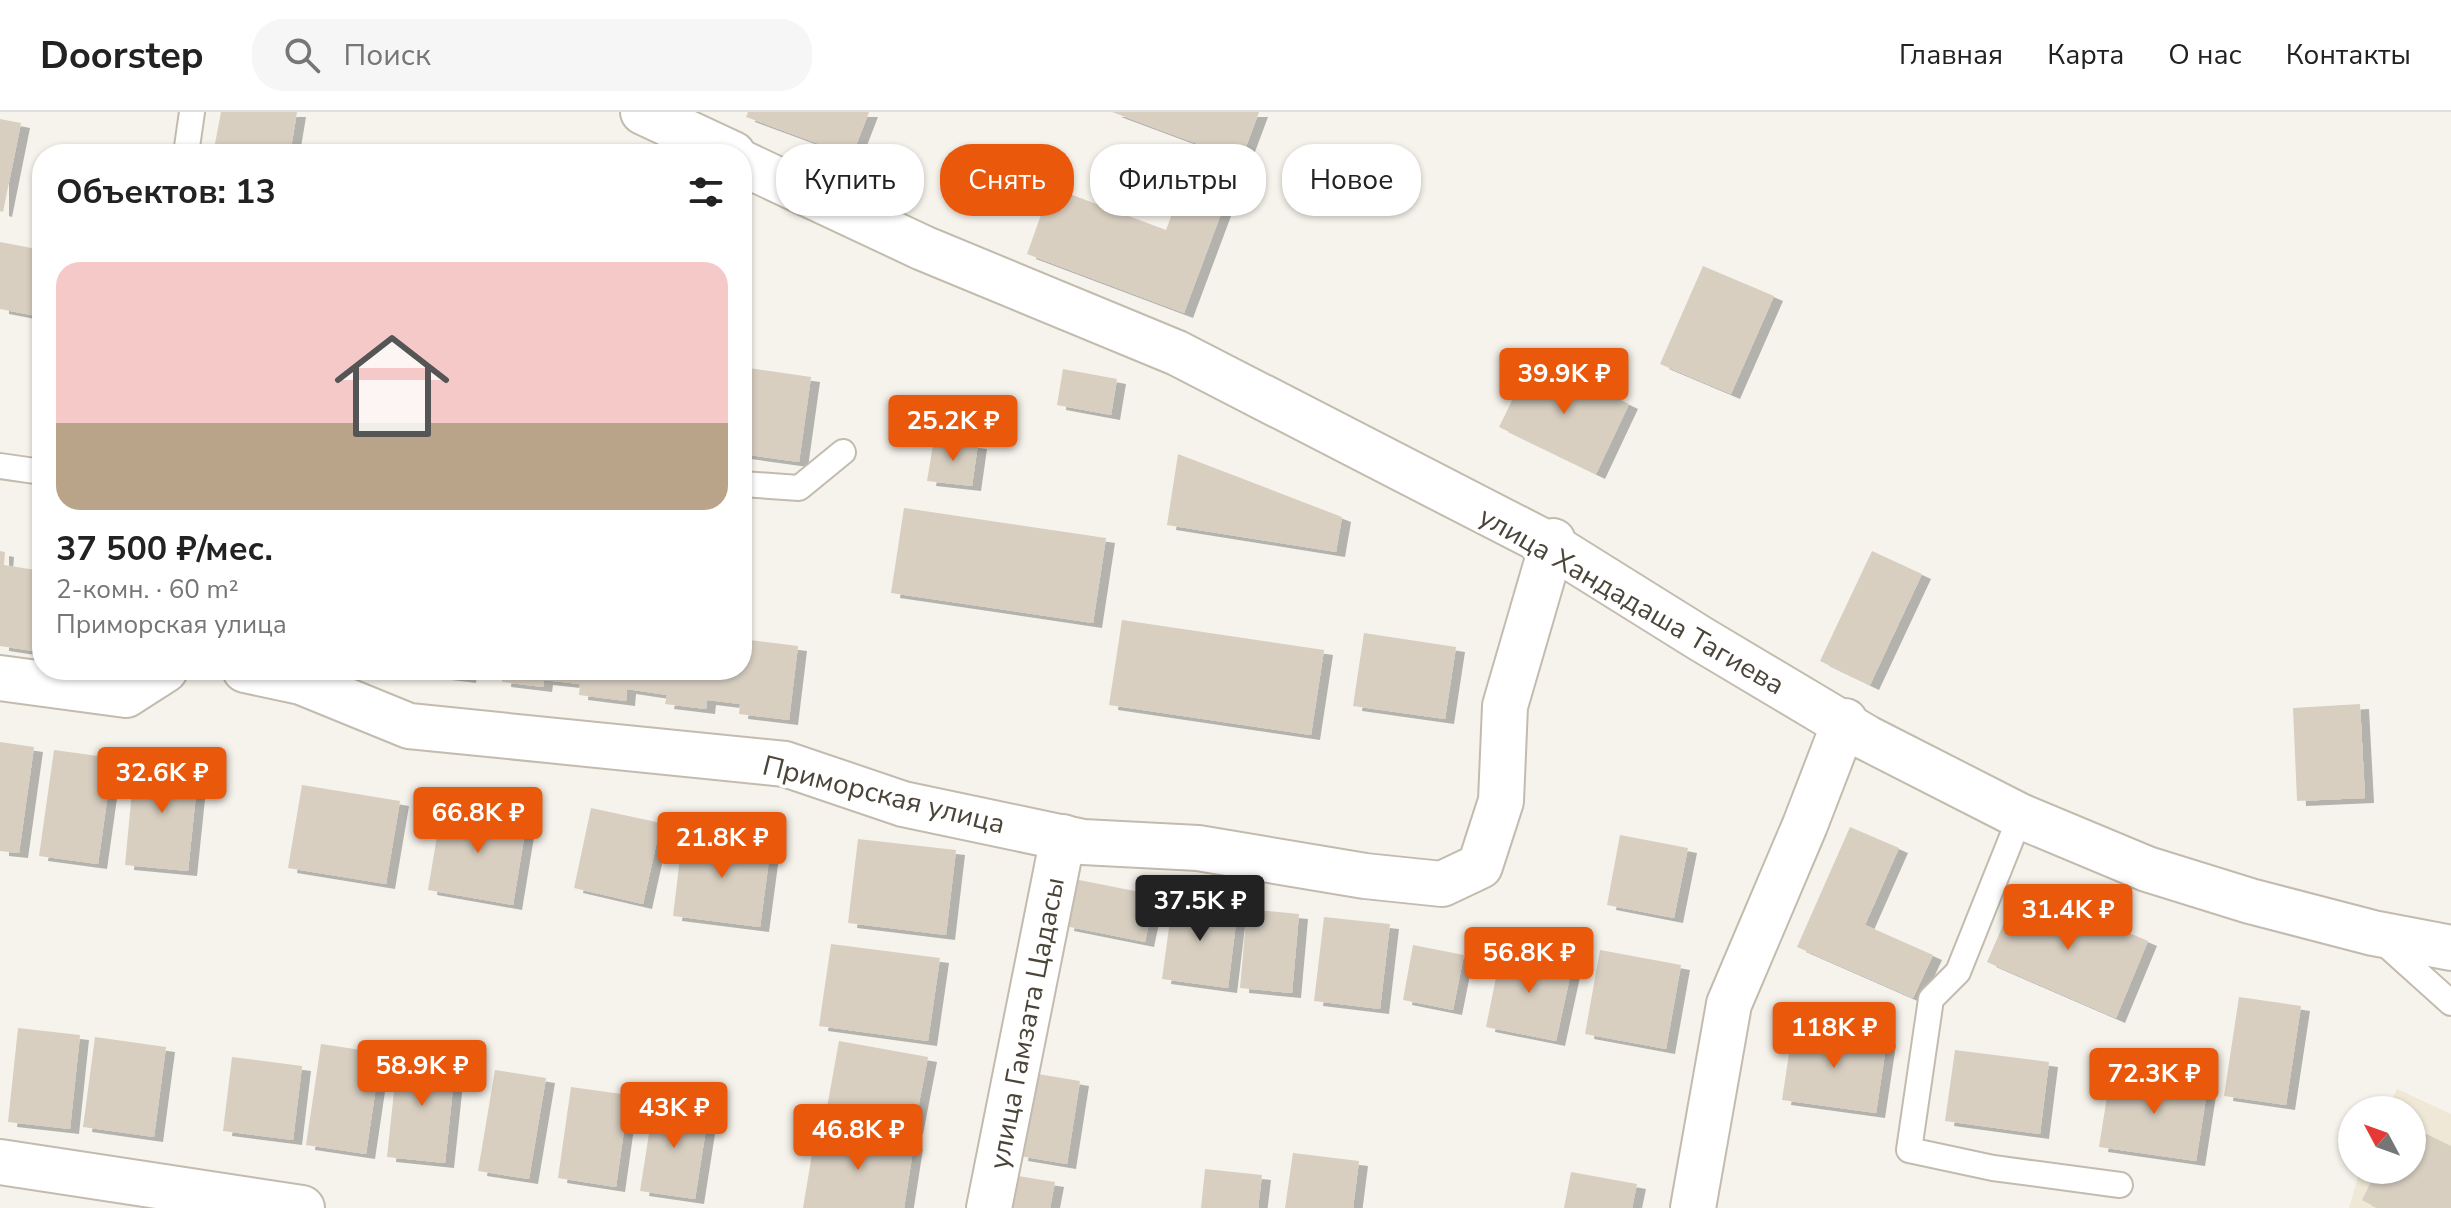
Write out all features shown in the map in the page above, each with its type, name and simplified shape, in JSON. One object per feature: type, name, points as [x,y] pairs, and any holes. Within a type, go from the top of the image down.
[{"type":"street","points":[[632,112],[701,144]]},
{"type":"street","points":[[643,112],[712,144]]},
{"type":"street","name":"улица Хандадаша Тагиева","points":[[752,166],[924,243],[1183,352],[1553,544],[1844,723],[2021,814],[2147,869],[2250,901],[2373,933],[2451,948]]},
{"type":"street","name":"Приморская улица","points":[[292,680],[409,726],[785,764],[903,804],[1083,842],[1198,848],[1365,876],[1442,884],[1480,866],[1501,801],[1505,706],[1553,544]]},
{"type":"street","points":[[0,678],[126,695],[149,680]]},
{"type":"street","points":[[1693,1208],[1729,1004],[1805,825],[1844,723]]},
{"type":"street","name":"улица Хандадаша Тагиева","points":[[2021,814],[2156,867],[2266,900],[2305,907],[2451,921]]},
{"type":"street","name":"улица Гамзата Цадасы","points":[[989,1208],[1063,837]]},
{"type":"street","points":[[0,1162],[302,1208]]},
{"type":"lane","points":[[187,144],[192,112]]},
{"type":"lane","points":[[752,485],[799,488],[843,452]]},
{"type":"lane","points":[[0,466],[32,471]]},
{"type":"lane","points":[[2021,814],[1958,972],[1931,999],[1909,1150],[1993,1168],[2120,1185]]},
{"type":"lane","points":[[2373,933],[2451,1003]]},
{"type":"shaded area","points":[[2397,1089],[2412,1096],[2394,1096]]},
{"type":"shaded area","points":[[2426,1102],[2451,1114],[2451,1208],[2349,1208],[2356,1184],[2426,1184]]},
{"type":"building","points":[[221,112],[297,112],[292,144],[215,144]]},
{"type":"building","points":[[748,112],[869,112],[857,144],[819,144],[746,117]]},
{"type":"building","points":[[1112,112],[1259,112],[1247,144],[1198,144]]},
{"type":"building","points":[[0,119],[21,123],[3,212],[0,211]]},
{"type":"building","points":[[1074,196],[1090,202],[1090,216],[1129,216],[1166,230],[1171,216],[1220,216],[1184,313],[1027,254],[1041,216],[1074,216]]},
{"type":"building","points":[[0,242],[32,248],[32,315],[0,309]]},
{"type":"building","points":[[1703,266],[1774,296],[1731,394],[1660,364]]},
{"type":"building","points":[[1533,358],[1629,404],[1596,474],[1499,427]]},
{"type":"building","points":[[752,368],[811,377],[799,462],[752,455]]},
{"type":"building","points":[[1063,369],[1117,379],[1111,415],[1057,405]]},
{"type":"building","points":[[934,439],[978,444],[972,486],[927,481]]},
{"type":"building","points":[[1178,454],[1342,517],[1336,552],[1167,525]]},
{"type":"building","points":[[904,508],[1106,538],[1093,623],[891,593]]},
{"type":"building","points":[[0,551],[5,552],[4,565],[32,569],[32,651],[0,646]]},
{"type":"building","points":[[1872,551],[1922,574],[1870,685],[1820,661]]},
{"type":"building","points":[[1122,620],[1324,650],[1311,735],[1109,705]]},
{"type":"building","points":[[1364,633],[1456,647],[1445,719],[1353,706]]},
{"type":"building","points":[[752,640],[798,646],[789,720],[739,714],[740,704],[707,700],[706,709],[665,704],[667,695],[627,689],[626,701],[579,695],[580,684],[544,680],[752,680]]},
{"type":"building","points":[[502,680],[544,680],[543,687]]},
{"type":"building","points":[[2360,704],[2365,798],[2297,801],[2293,708]]},
{"type":"building","points":[[0,742],[34,747],[19,853],[0,851]]},
{"type":"building","points":[[54,750],[113,758],[98,864],[39,856]]},
{"type":"building","points":[[135,759],[199,765],[188,871],[125,865]]},
{"type":"building","points":[[302,785],[400,801],[386,884],[288,868]]},
{"type":"building","points":[[442,806],[527,820],[513,905],[428,890]]},
{"type":"building","points":[[591,808],[661,823],[643,904],[574,888]]},
{"type":"building","points":[[1850,827],[1899,848],[1865,925],[1933,955],[1913,998],[1797,947]]},
{"type":"building","points":[[683,833],[771,845],[760,927],[673,916]]},
{"type":"building","points":[[1620,835],[1688,848],[1674,918],[1607,905]]},
{"type":"building","points":[[858,839],[956,850],[946,935],[848,923]]},
{"type":"building","points":[[1074,879],[1155,895],[1145,942],[1065,926]]},
{"type":"building","points":[[2020,886],[2148,941],[2116,1018],[1987,962]]},
{"type":"building","points":[[1173,898],[1238,906],[1228,988],[1162,979]]},
{"type":"building","points":[[1247,909],[1299,914],[1292,993],[1240,988]]},
{"type":"building","points":[[1324,917],[1390,924],[1380,1009],[1314,1001]]},
{"type":"building","points":[[831,944],[940,958],[928,1041],[819,1026]]},
{"type":"building","points":[[1413,945],[1464,955],[1453,1010],[1403,1000]]},
{"type":"building","points":[[1502,948],[1573,963],[1556,1041],[1486,1027]]},
{"type":"building","points":[[1600,950],[1681,965],[1666,1049],[1585,1034]]},
{"type":"building","points":[[2239,997],[2301,1006],[2286,1105],[2224,1096]]},
{"type":"building","points":[[1793,1027],[1887,1040],[1876,1113],[1782,1100]]},
{"type":"building","points":[[18,1028],[80,1035],[70,1129],[8,1122]]},
{"type":"building","points":[[95,1037],[166,1047],[154,1137],[83,1127]]},
{"type":"building","points":[[839,1041],[928,1057],[914,1129],[826,1113]]},
{"type":"building","points":[[321,1044],[381,1053],[366,1154],[306,1145]]},
{"type":"building","points":[[1955,1050],[2049,1062],[2040,1134],[1945,1121]]},
{"type":"building","points":[[398,1054],[456,1060],[445,1163],[387,1157]]},
{"type":"building","points":[[232,1057],[302,1066],[293,1140],[223,1131]]},
{"type":"building","points":[[495,1070],[546,1078],[529,1179],[478,1171]]},
{"type":"building","points":[[2111,1071],[2208,1085],[2196,1161],[2099,1147]]},
{"type":"building","points":[[1032,1073],[1080,1081],[1067,1164],[1019,1156]]},
{"type":"building","points":[[571,1087],[629,1095],[616,1187],[558,1178]]},
{"type":"building","points":[[654,1102],[709,1110],[695,1199],[640,1191]]},
{"type":"building","points":[[816,1130],[914,1144],[904,1208],[803,1208]]},
{"type":"building","points":[[2426,1134],[2451,1146],[2451,1208],[2377,1208],[2362,1200],[2370,1184],[2426,1184]]},
{"type":"building","points":[[1293,1153],[1359,1161],[1353,1208],[1285,1208]]},
{"type":"building","points":[[1205,1169],[1262,1175],[1258,1208],[1201,1208]]},
{"type":"building","points":[[1571,1172],[1637,1184],[1632,1208],[1564,1208]]},
{"type":"building","points":[[1012,1175],[1055,1182],[1050,1208],[1007,1208]]}]
